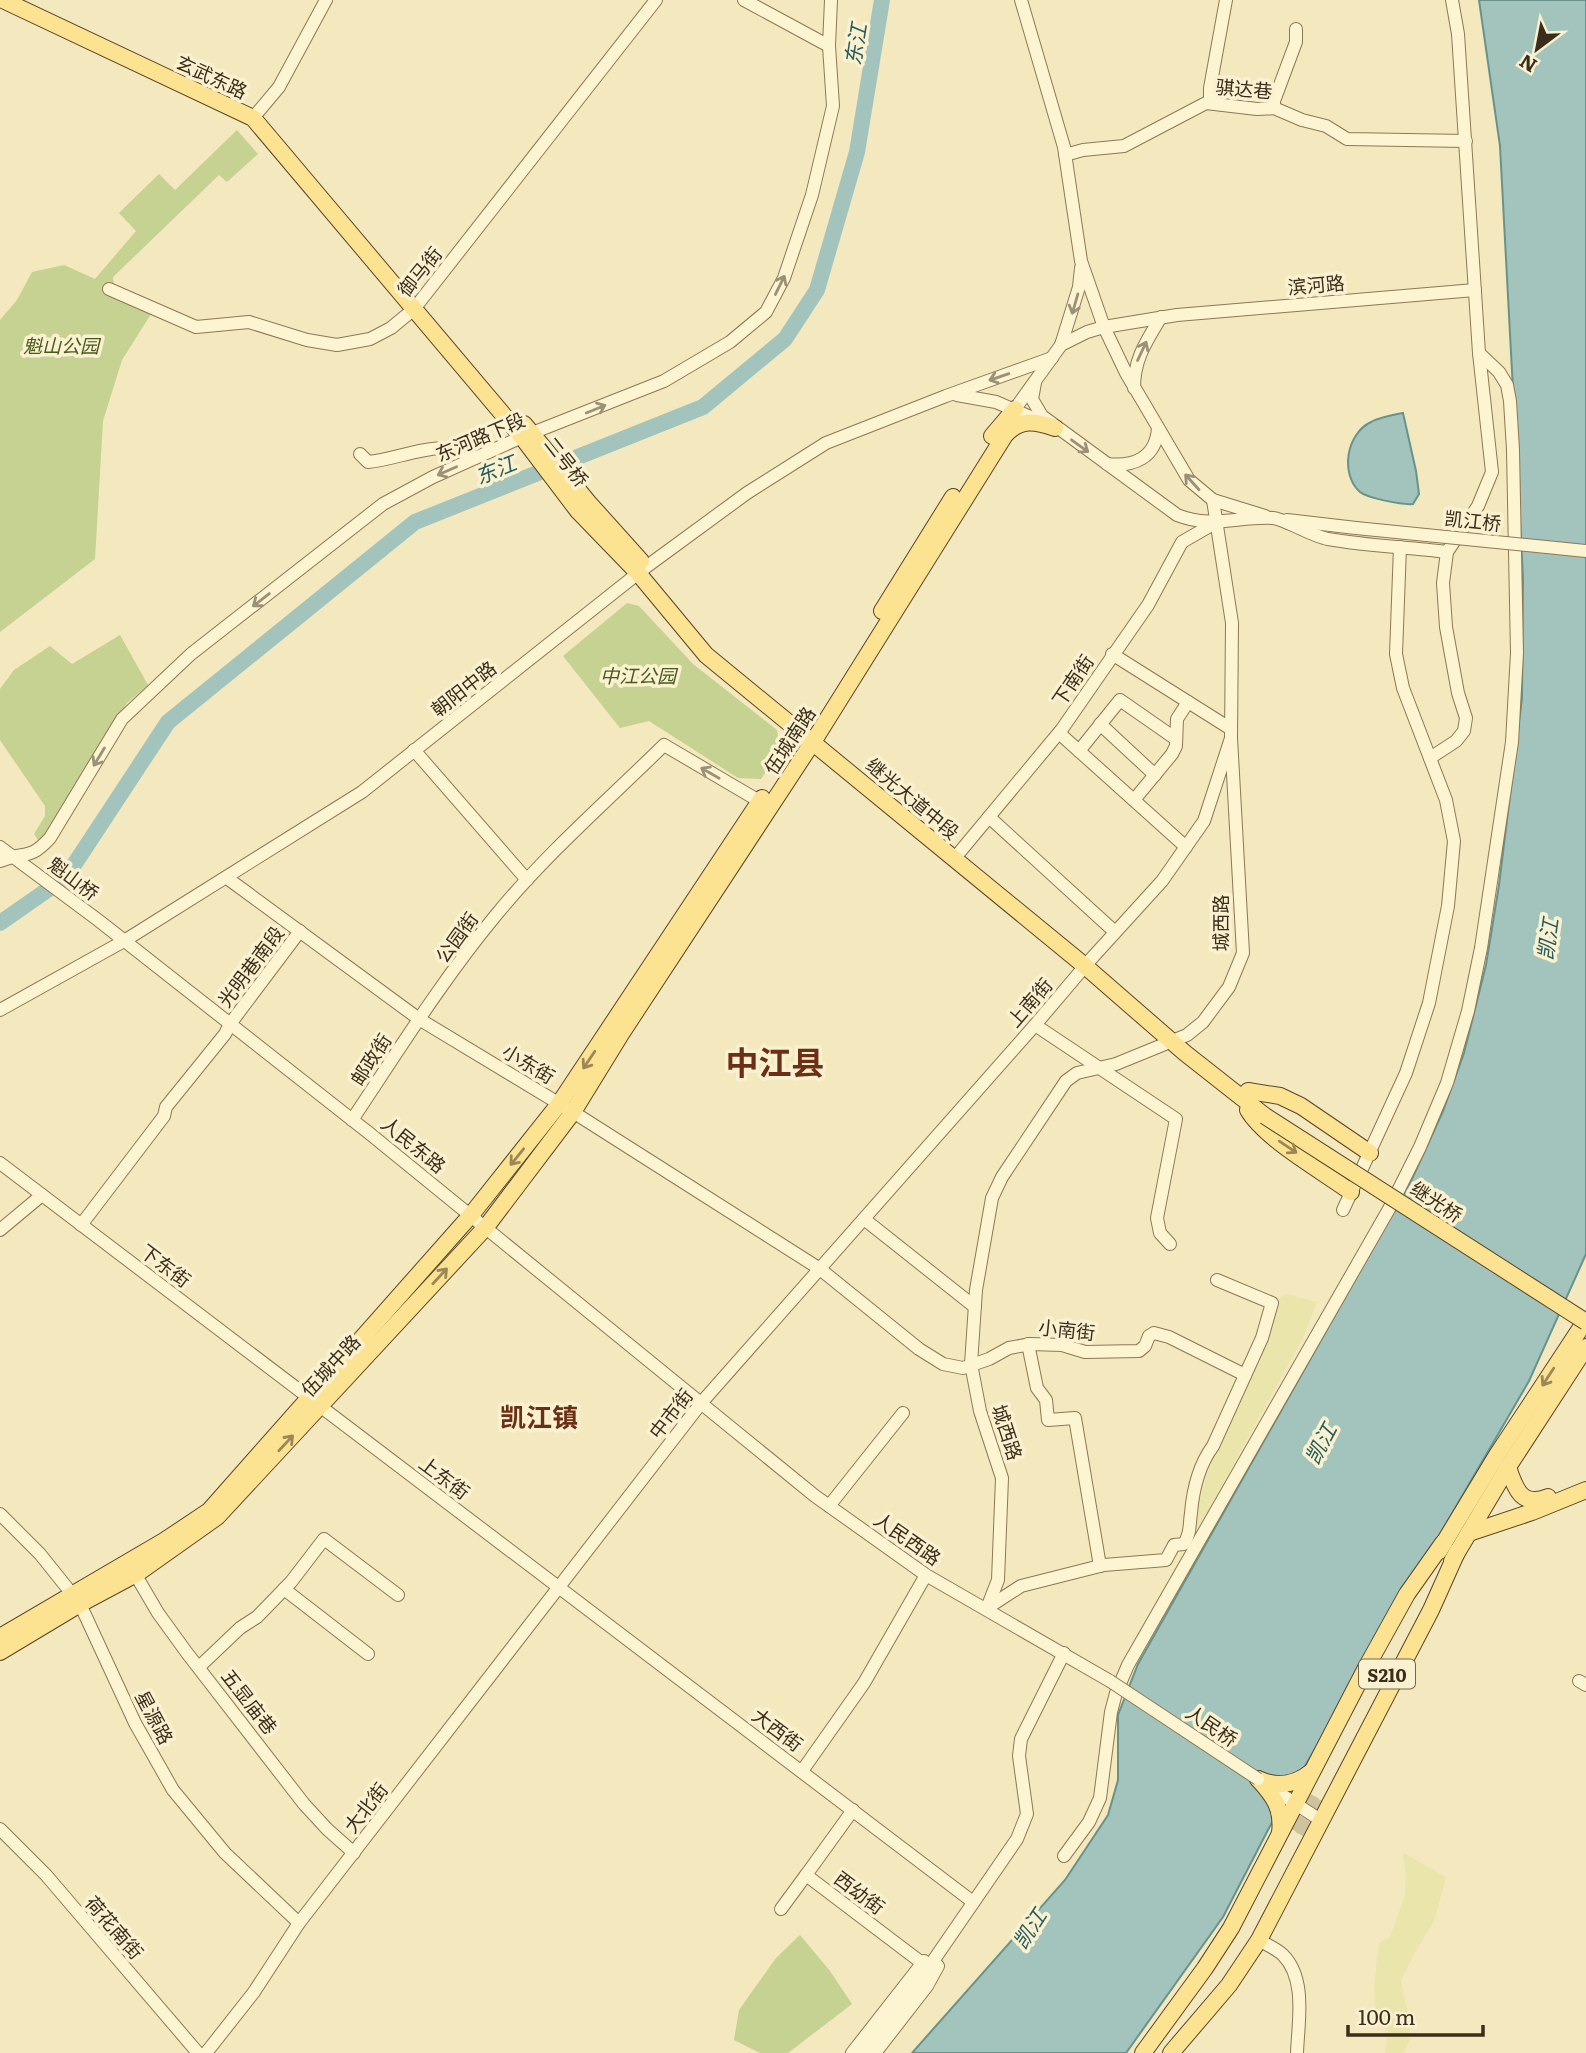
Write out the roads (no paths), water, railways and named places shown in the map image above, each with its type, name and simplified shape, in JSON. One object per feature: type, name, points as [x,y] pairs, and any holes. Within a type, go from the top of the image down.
[{"type":"main road","name":"玄武东路","points":[[3,0],[256,114]]},
{"type":"main road","name":"玄武东路","points":[[27,0],[256,114],[527,435]]},
{"type":"main road","name":"伍城南路","points":[[811,735],[996,429],[1015,409]]},
{"type":"main road","name":"伍城南路","points":[[566,1108],[621,1034],[765,805],[1005,435],[1020,423],[1032,421],[1055,428]]},
{"type":"main road","name":"二号桥","points":[[527,435],[583,506]]},
{"type":"main road","name":"继光大道中段","points":[[583,506],[713,648],[811,735],[1088,962],[1244,1095]]},
{"type":"main road","points":[[1244,1095],[1280,1096],[1301,1106],[1370,1153]]},
{"type":"main road","points":[[1244,1095],[1268,1111]]},
{"type":"main road","points":[[1244,1095],[1254,1119],[1270,1135],[1352,1192]]},
{"type":"main road","name":"伍城中路","points":[[76,1600],[217,1517],[471,1215],[566,1108]]},
{"type":"main road","name":"伍城中路","points":[[314,1402],[485,1227],[566,1108]]},
{"type":"main road","name":"继光桥","points":[[1268,1111],[1586,1309]]},
{"type":"main road","name":"继光桥","points":[[1268,1111],[1586,1321]]},
{"type":"main road","name":"S210","points":[[1586,1321],[1496,1455],[1443,1543],[1317,1796],[1457,1552],[1508,1467],[1586,1347]]},
{"type":"main road","points":[[1508,1467],[1519,1493],[1529,1501],[1539,1501],[1586,1481]]},
{"type":"main road","points":[[1469,1533],[1586,1490]]},
{"type":"main road","points":[[1169,2053],[1236,1962],[1289,1831],[1294,1803],[1308,1774],[1406,1594],[1443,1543]]},
{"type":"main road","points":[[1169,2053],[1229,1985],[1259,1940],[1436,1600],[1457,1552]]},
{"type":"main road","points":[[0,1637],[76,1600]]},
{"type":"main road","points":[[0,1652],[76,1600]]},
{"type":"main road","points":[[1258,1779],[1271,1784],[1285,1784],[1308,1774]]},
{"type":"main road","points":[[1258,1779],[1275,1799],[1289,1831]]},
{"type":"main road","points":[[1143,2053],[1217,1950],[1289,1831]]},
{"type":"main road","points":[[1154,2053],[1226,1955],[1289,1831]]},
{"type":"street","points":[[256,114],[279,87],[326,0]]},
{"type":"street","name":"御马街","points":[[108,289],[195,327],[249,322],[307,340],[337,345],[370,339],[391,328],[417,305],[656,0]]},
{"type":"street","points":[[744,0],[829,46]]},
{"type":"street","name":"东河路下段","points":[[6,858],[28,856],[40,849],[50,838],[122,719],[191,654],[383,504],[527,435],[664,381],[730,342],[766,312],[783,278],[812,195],[832,106],[829,46],[831,0]]},
{"type":"street","points":[[1021,0],[1065,155],[1081,261],[1104,327],[1134,388],[1189,480],[1213,500],[1275,518],[1305,533],[1328,539],[1447,552]]},
{"type":"street","points":[[1218,104],[1210,99],[1210,88],[1226,0]]},
{"type":"street","points":[[1430,758],[1457,741],[1464,731],[1466,718],[1458,693],[1446,627],[1443,583],[1447,552],[1478,506],[1492,472],[1479,353],[1458,34],[1452,0]]},
{"type":"street","points":[[1274,108],[1274,101],[1296,41],[1296,29]]},
{"type":"street","name":"骐达巷","points":[[1065,155],[1083,150],[1124,146],[1206,103],[1257,109],[1274,108],[1302,120],[1326,126],[1347,139],[1466,141]]},
{"type":"street","points":[[1015,409],[1061,345],[1079,287],[1081,261]]},
{"type":"street","name":"滨河路","points":[[1061,345],[1087,331],[1161,317],[1475,290]]},
{"type":"street","points":[[1134,388],[1134,370],[1161,317]]},
{"type":"street","points":[[1064,1856],[1088,1822],[1100,1798],[1111,1712],[1128,1665],[1389,1209],[1420,1147],[1447,1083],[1468,1011],[1481,948],[1512,741],[1517,665],[1510,401],[1507,385],[1500,372],[1479,353]]},
{"type":"street","name":"朝阳中路","points":[[0,1010],[124,941],[362,792],[642,570],[747,493],[826,443],[1052,358]]},
{"type":"street","points":[[1035,383],[1032,393],[1035,407],[1055,428]]},
{"type":"street","points":[[946,396],[960,394],[982,398],[1015,409],[1055,428],[1177,515],[1193,522],[1275,518]]},
{"type":"street","points":[[1105,464],[1127,465],[1145,457],[1155,445],[1158,428]]},
{"type":"street","points":[[360,454],[368,463],[443,447],[464,450],[475,458]]},
{"type":"street","name":"城西路","points":[[987,1608],[998,1580],[1002,1478],[980,1411],[971,1364],[975,1307],[992,1198],[1002,1177],[1066,1081],[1077,1073],[1116,1064],[1177,1039],[1203,1022],[1229,987],[1242,953],[1231,734],[1232,624],[1213,500]]},
{"type":"street","name":"凯江桥","points":[[1275,518],[1586,551]]},
{"type":"street","name":"下南街","points":[[957,855],[1059,733],[1148,605],[1182,542],[1215,523]]},
{"type":"street","points":[[1343,1210],[1406,1073],[1429,1003],[1448,906],[1454,841],[1446,800],[1403,688],[1396,654],[1400,547]]},
{"type":"street","points":[[1112,654],[1188,702],[1231,734]]},
{"type":"street","points":[[1079,751],[1120,700],[1176,739]]},
{"type":"street","points":[[1134,800],[1172,754],[1177,719],[1188,702]]},
{"type":"street","points":[[1100,724],[1155,775]]},
{"type":"street","points":[[1059,733],[1186,847]]},
{"type":"street","name":"上南街","points":[[820,1269],[1162,881],[1204,821],[1231,734]]},
{"type":"street","name":"公园街","points":[[419,1019],[494,916],[527,880],[664,746],[765,805]]},
{"type":"street","points":[[414,751],[527,880]]},
{"type":"street","points":[[989,817],[1115,932]]},
{"type":"street","name":"魁山桥","points":[[0,847],[6,858],[27,866],[99,920]]},
{"type":"street","name":"小东街","points":[[227,878],[419,1019],[566,1108],[820,1269]]},
{"type":"street","name":"人民东路","points":[[99,920],[702,1402]]},
{"type":"street","name":"光明巷南段","points":[[81,1224],[300,931]]},
{"type":"street","name":"邮政街","points":[[352,1120],[419,1019]]},
{"type":"street","points":[[1035,1025],[1176,1119],[1157,1218],[1160,1233],[1170,1244]]},
{"type":"street","name":"下东街","points":[[0,1163],[314,1402]]},
{"type":"street","points":[[0,1230],[42,1195]]},
{"type":"street","points":[[864,1219],[975,1307]]},
{"type":"street","name":"小南街","points":[[820,1269],[919,1349],[943,1364],[964,1368],[1009,1348],[1028,1344],[1062,1345],[1085,1352],[1139,1351],[1154,1333],[1245,1375]]},
{"type":"street","name":"中市街","points":[[559,1587],[702,1402],[820,1269]]},
{"type":"street","points":[[987,1608],[1021,1586],[1100,1566],[1166,1560],[1174,1545],[1184,1544],[1191,1533],[1191,1513],[1203,1460],[1213,1446],[1262,1338],[1272,1303],[1217,1280]]},
{"type":"street","points":[[1028,1344],[1037,1388],[1046,1400],[1048,1420],[1075,1419],[1100,1566]]},
{"type":"street","name":"上东街","points":[[314,1402],[559,1587]]},
{"type":"street","name":"人民西路","points":[[702,1402],[829,1506],[926,1575],[1110,1681]]},
{"type":"street","points":[[829,1506],[904,1413]]},
{"type":"street","name":"星源路","points":[[0,1514],[40,1554],[76,1600],[135,1723],[173,1790],[225,1853],[299,1923]]},
{"type":"street","points":[[199,1667],[257,1617],[306,1564],[324,1539],[398,1595]]},
{"type":"street","name":"五显庙巷","points":[[132,1568],[158,1613],[304,1804],[354,1853]]},
{"type":"street","points":[[802,1771],[864,1683],[926,1575]]},
{"type":"street","name":"大西街","points":[[559,1587],[973,1902]]},
{"type":"street","name":"大北街","points":[[206,2053],[254,1992],[299,1923],[559,1587]]},
{"type":"street","points":[[284,1589],[368,1654]]},
{"type":"street","points":[[863,2053],[919,1980],[1017,1839],[1027,1814],[1019,1756],[1021,1739],[1063,1653]]},
{"type":"street","name":"人民桥","points":[[1110,1681],[1322,1821]]},
{"type":"street","name":"西幼街","points":[[853,1810],[806,1875],[922,1963]]},
{"type":"street","name":"荷花南街","points":[[0,1829],[46,1875],[198,2053]]},
{"type":"street","points":[[781,1909],[806,1875]]},
{"type":"street","points":[[852,2053],[973,1902]]},
{"type":"street","points":[[875,2053],[927,1986],[973,1902]]},
{"type":"street","points":[[1259,1940],[1283,1955],[1293,1970],[1299,1994],[1297,2053]]},
{"type":"water","name":"凯江","points":[[1479,0],[1586,0],[1586,1254],[1529,1381],[1269,1828],[1223,1917],[1126,2053],[912,2053],[1065,1880],[1108,1815],[1118,1780],[1118,1715],[1138,1664],[1412,1179],[1443,1111],[1464,1053],[1486,965],[1499,885],[1522,698],[1523,578],[1500,146]]},
{"type":"water","points":[[1403,413],[1419,494],[1413,504],[1385,501],[1360,492],[1350,475],[1348,465],[1351,445],[1363,428],[1378,419]]},
{"type":"waterway","name":"东江","points":[[0,923],[66,877],[168,722],[415,522],[703,407],[785,339],[817,290],[857,152],[882,0]]},
{"type":"tunnel","points":[[1293,1830],[1313,1792]]},
{"type":"tunnel","points":[[1303,1836],[1322,1799]]},
{"type":"district","name":"中江县","points":[[775,1060]]},
{"type":"district","name":"凯江镇","points":[[539,1415]]},
{"type":"park label","name":"魁山公园","points":[[61,345]]},
{"type":"park label","name":"中江公园","points":[[638,675]]}]
